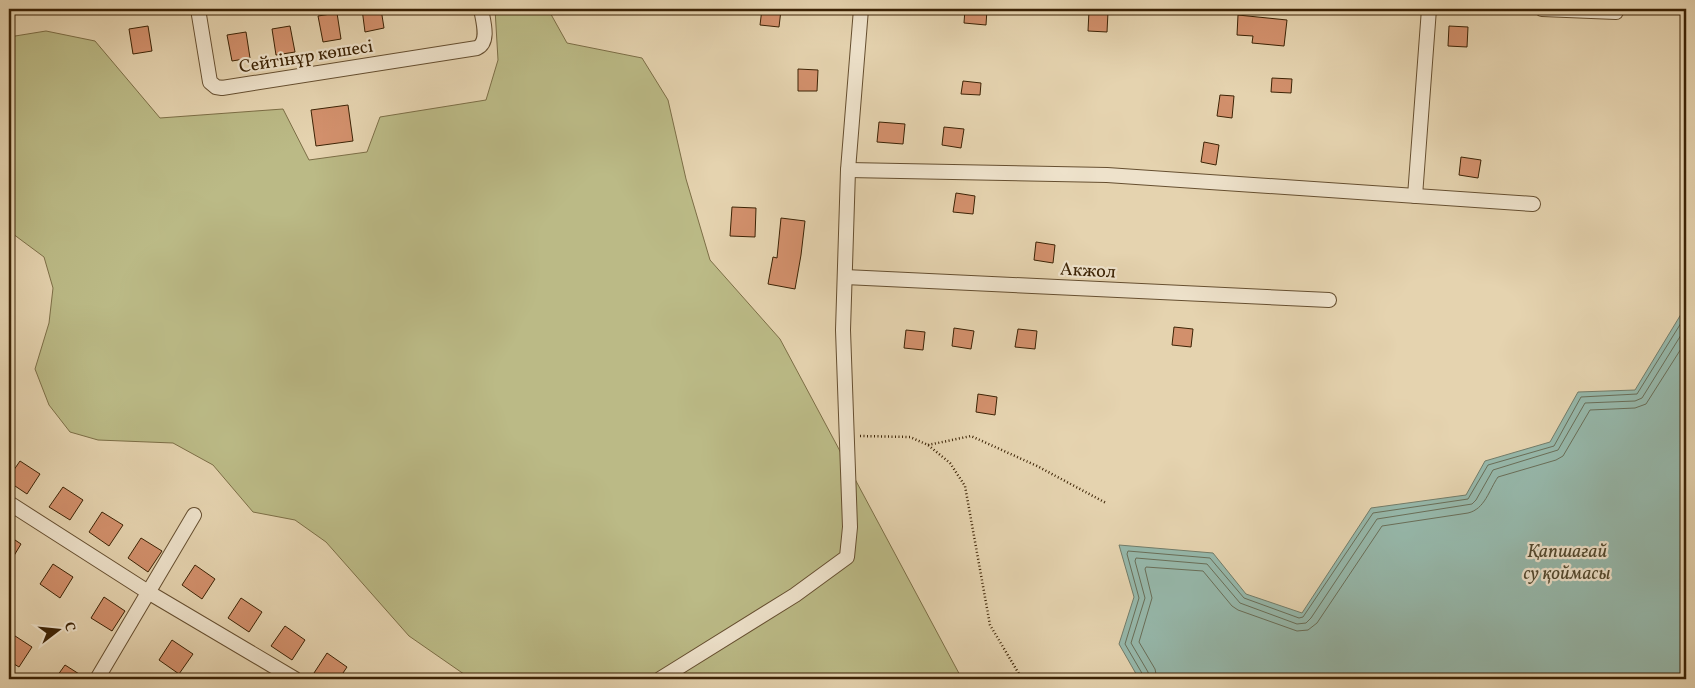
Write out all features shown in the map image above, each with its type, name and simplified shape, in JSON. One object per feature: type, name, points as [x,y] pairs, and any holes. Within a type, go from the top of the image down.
[{"type":"street","name":"Сейтінұр көшесі","points":[[198,9],[210,82],[216,87],[222,88],[477,48],[482,46],[484,41],[481,9]]},
{"type":"street","points":[[660,679],[795,595],[847,557],[850,527],[843,330],[848,170],[861,9]]},
{"type":"street","points":[[1415,196],[1429,9]]},
{"type":"street","points":[[1542,9],[1616,12]]},
{"type":"street","points":[[848,170],[1106,174],[1533,204]]},
{"type":"street","name":"Акжол","points":[[845,277],[1329,300]]},
{"type":"street","points":[[9,503],[148,592],[295,679]]},
{"type":"street","points":[[97,679],[194,515]]},
{"type":"path","points":[[846,436],[910,437],[928,445],[950,463],[966,486],[990,625],[1022,679]]},
{"type":"path","points":[[928,445],[971,436],[1037,466],[1106,503]]},
{"type":"shaded area","points":[[495,9],[548,9],[567,43],[642,58],[668,100],[686,179],[710,260],[780,339],[962,679],[471,679],[409,636],[326,542],[295,520],[253,512],[213,465],[173,443],[98,440],[70,432],[49,405],[35,369],[49,323],[53,288],[44,257],[9,231],[9,37],[46,31],[95,41],[160,118],[283,109],[309,160],[367,152],[380,117],[486,100],[498,60]]},
{"type":"water","name":"Қапшағай су қоймасы","points":[[1686,306],[1686,679],[1139,679],[1119,644],[1134,597],[1119,545],[1213,553],[1246,594],[1302,613],[1371,508],[1466,495],[1485,461],[1550,442],[1578,392],[1635,390]]},
{"type":"building","points":[[362,9],[381,9],[384,28],[365,32]]},
{"type":"building","points":[[762,9],[781,10],[779,27],[760,25]]},
{"type":"building","points":[[965,9],[987,9],[986,25],[964,23]]},
{"type":"building","points":[[1089,11],[1108,12],[1107,32],[1088,31]]},
{"type":"building","points":[[337,13],[341,39],[323,42],[318,16]]},
{"type":"building","points":[[1238,15],[1287,20],[1284,46],[1252,43],[1253,36],[1237,35]]},
{"type":"building","points":[[148,26],[152,51],[133,54],[129,29]]},
{"type":"building","points":[[290,26],[295,52],[276,55],[272,29]]},
{"type":"building","points":[[1449,26],[1468,27],[1467,47],[1448,46]]},
{"type":"building","points":[[246,32],[250,58],[232,61],[227,35]]},
{"type":"building","points":[[798,69],[818,70],[817,91],[798,91]]},
{"type":"building","points":[[1272,78],[1292,79],[1291,93],[1271,92]]},
{"type":"building","points":[[963,81],[981,83],[980,95],[961,94]]},
{"type":"building","points":[[1220,95],[1234,96],[1232,118],[1217,116]]},
{"type":"building","points":[[348,105],[353,141],[316,146],[311,110]]},
{"type":"building","points":[[879,122],[905,124],[903,144],[877,142]]},
{"type":"building","points":[[944,127],[964,129],[961,148],[942,145]]},
{"type":"building","points":[[1204,142],[1219,145],[1216,165],[1201,162]]},
{"type":"building","points":[[1461,157],[1481,160],[1478,178],[1459,175]]},
{"type":"building","points":[[956,193],[975,196],[973,214],[953,212]]},
{"type":"building","points":[[732,207],[756,208],[755,237],[730,236]]},
{"type":"building","points":[[781,218],[805,221],[795,289],[768,284],[773,257],[777,258]]},
{"type":"building","points":[[1036,242],[1055,245],[1053,263],[1034,260]]},
{"type":"building","points":[[1174,327],[1193,329],[1191,347],[1172,345]]},
{"type":"building","points":[[954,328],[974,331],[971,349],[952,346]]},
{"type":"building","points":[[1018,329],[1037,331],[1035,349],[1015,347]]},
{"type":"building","points":[[906,330],[925,332],[923,350],[904,348]]},
{"type":"building","points":[[978,394],[997,397],[995,415],[976,412]]},
{"type":"building","points":[[20,461],[40,474],[27,494],[9,482],[9,477]]},
{"type":"building","points":[[63,487],[83,500],[70,520],[49,507]]},
{"type":"building","points":[[102,512],[123,525],[109,546],[89,532]]},
{"type":"building","points":[[9,536],[21,544],[9,564]]},
{"type":"building","points":[[141,538],[162,551],[148,572],[128,558]]},
{"type":"building","points":[[53,564],[73,577],[60,598],[40,584]]},
{"type":"building","points":[[195,565],[215,579],[202,599],[182,585]]},
{"type":"building","points":[[104,597],[125,611],[112,631],[91,618]]},
{"type":"building","points":[[241,598],[262,612],[249,632],[228,618]]},
{"type":"building","points":[[285,626],[305,640],[292,660],[271,646]]},
{"type":"building","points":[[9,632],[32,647],[19,667],[9,661]]},
{"type":"building","points":[[172,640],[193,654],[179,674],[159,660]]},
{"type":"building","points":[[327,653],[347,667],[339,679],[323,679],[314,673]]},
{"type":"building","points":[[65,665],[87,679],[55,679]]}]
